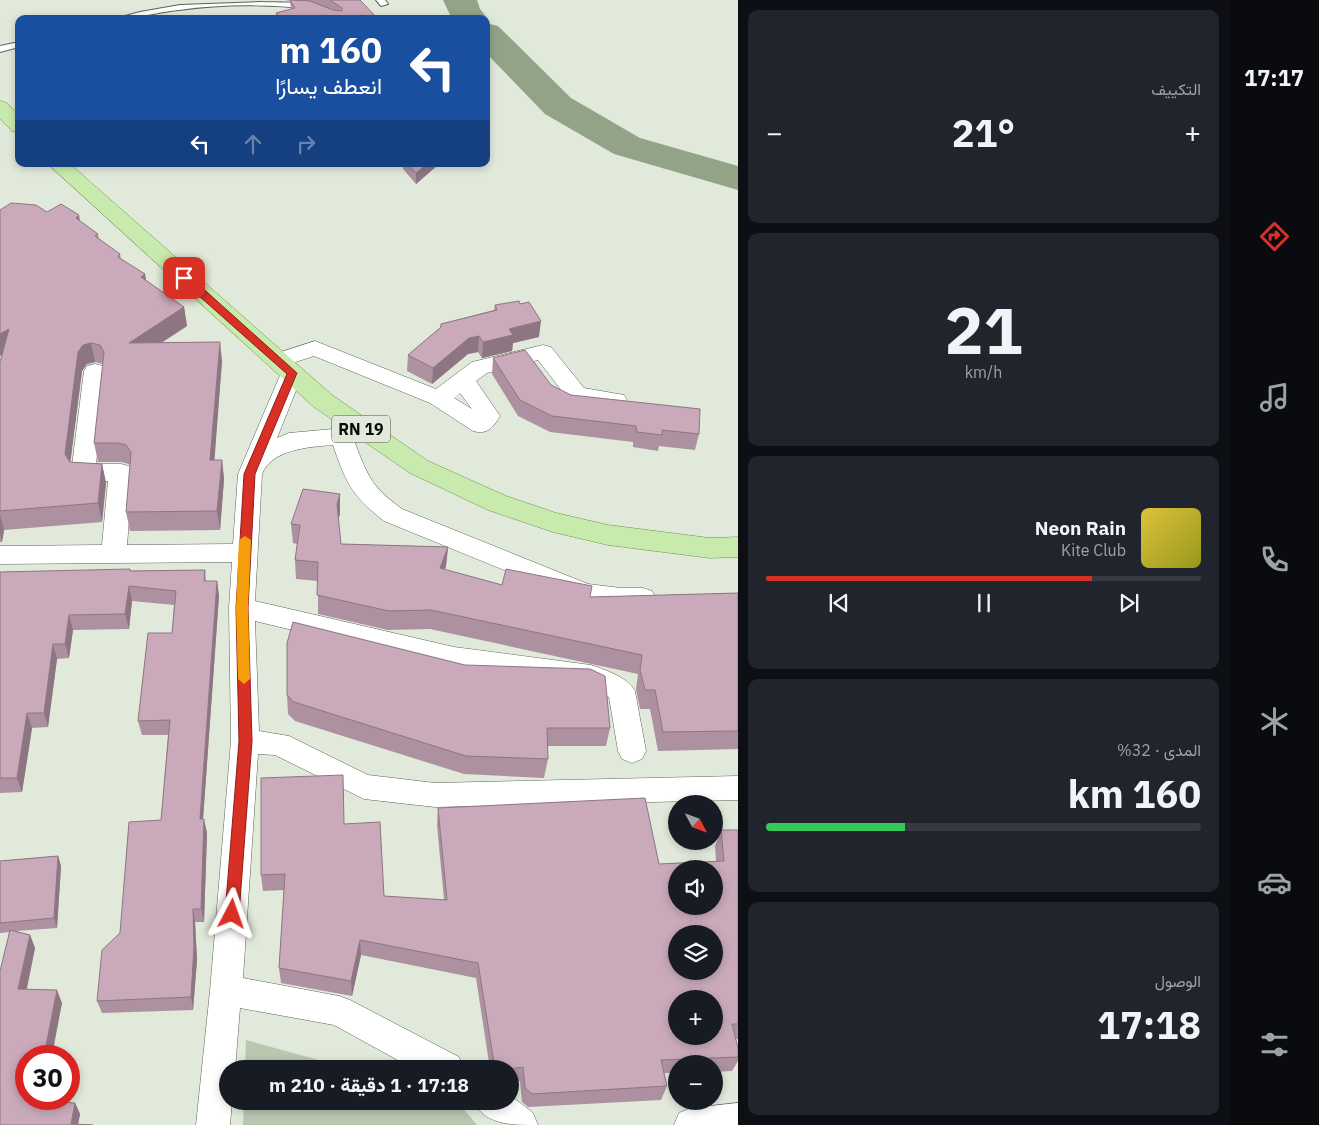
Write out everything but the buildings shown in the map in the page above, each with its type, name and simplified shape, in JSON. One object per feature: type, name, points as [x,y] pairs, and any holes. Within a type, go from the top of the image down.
[{"type":"main road","points":[[0,107],[15,123]]},
{"type":"main road","name":"RN 19","points":[[61,167],[323,401],[368,434],[419,467],[497,503],[554,522],[608,534],[710,548],[738,548]]},
{"type":"street","points":[[213,1125],[226,991],[245,741],[242,608],[250,474],[284,367],[315,348],[438,398],[481,425],[489,416],[463,380]]},
{"type":"street","points":[[438,398],[480,367],[543,352],[577,395],[633,403]]},
{"type":"street","points":[[95,371],[83,474],[121,472],[114,554]]},
{"type":"street","points":[[254,462],[289,441],[368,434]]},
{"type":"street","points":[[341,436],[356,477],[371,498],[393,515],[585,593],[621,598],[670,598]]},
{"type":"street","points":[[0,555],[244,553]]},
{"type":"street","points":[[242,608],[454,658],[591,676],[621,691],[632,751]]},
{"type":"street","points":[[245,741],[279,744],[364,787],[435,795],[738,788]]},
{"type":"street","points":[[226,991],[266,996],[339,1011],[429,1060]]},
{"type":"street","points":[[502,1110],[521,1125]]},
{"type":"street","points":[[691,1125],[738,1120]]},
{"type":"lane","points":[[137,15],[170,8],[240,0]]},
{"type":"lane","points":[[231,2],[315,7],[332,15]]},
{"type":"lane","points":[[0,49],[15,45]]},
{"type":"green space","points":[[246,1040],[318,1060],[245,1060]]},
{"type":"green space","points":[[244,1110],[464,1110],[477,1125],[243,1125]]},
{"type":"waterway","points":[[460,0],[467,15]]},
{"type":"waterway","points":[[490,37],[558,106],[627,146],[738,178]]},
{"type":"slow traffic","points":[[244,679],[242,608],[245,540]]},
{"type":"route","points":[[184,278],[292,373],[250,474],[242,608],[245,741],[232,914]]}]
